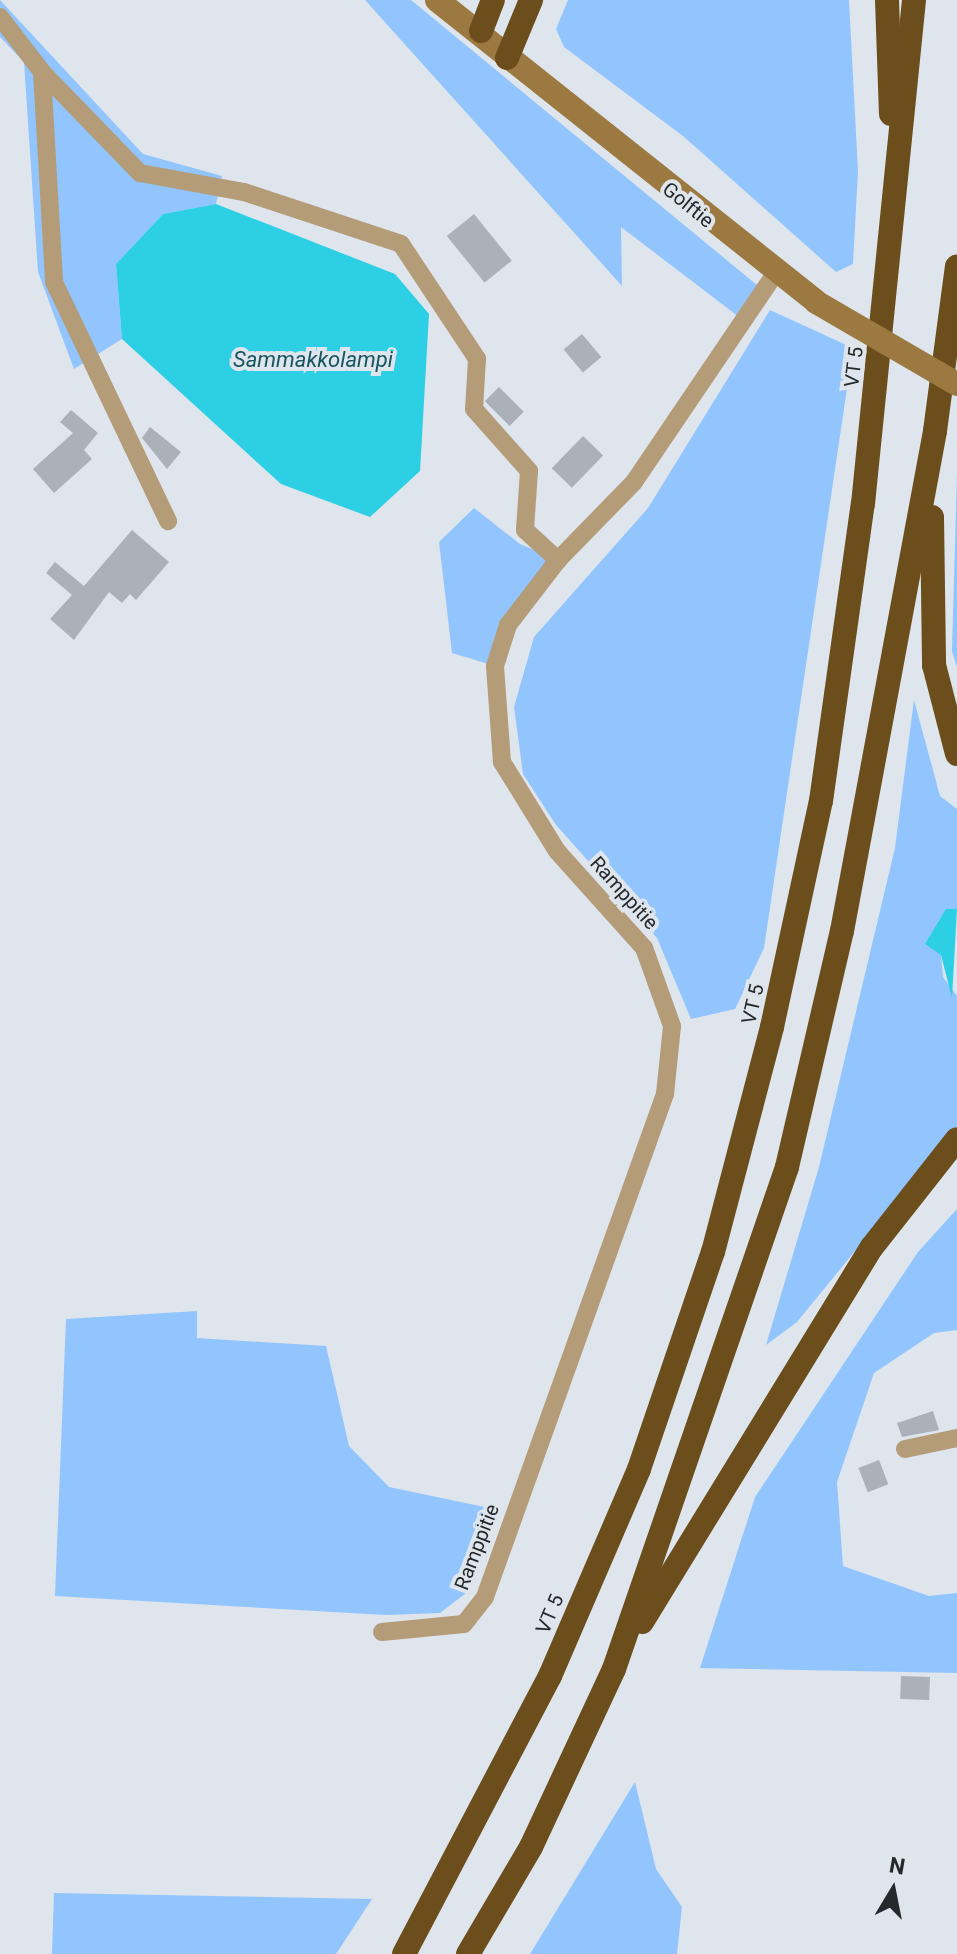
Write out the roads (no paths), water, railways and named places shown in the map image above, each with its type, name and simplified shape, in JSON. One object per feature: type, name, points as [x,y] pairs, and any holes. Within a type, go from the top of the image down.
[{"type":"highway","points":[[481,31],[493,0]]},
{"type":"highway","points":[[507,58],[531,0]]},
{"type":"highway","points":[[887,0],[895,226]]},
{"type":"highway","name":"VT 5","points":[[404,1954],[550,1676],[639,1469],[713,1252],[821,801],[895,226],[914,0]]},
{"type":"highway","points":[[468,1954],[531,1847],[614,1669],[787,1167],[842,931],[935,431],[957,266]]},
{"type":"highway","points":[[935,431],[928,602],[947,735],[957,754]]},
{"type":"highway","points":[[614,1669],[872,1247],[957,1139]]},
{"type":"street","name":"Golftie","points":[[437,0],[481,31],[507,58],[774,275],[957,384]]},
{"type":"street","points":[[0,17],[42,72],[140,173],[244,192],[401,244],[477,359],[474,409],[529,471],[525,530],[558,560]]},
{"type":"street","points":[[42,72],[54,282],[168,521]]},
{"type":"street","name":"Ramppitie","points":[[382,1632],[464,1624],[485,1597],[665,1094],[672,1026],[644,948],[557,851],[502,762],[495,666],[508,625],[558,560],[634,482],[774,275]]},
{"type":"street","points":[[905,1449],[957,1438]]},
{"type":"water","name":"Sammakkolampi","points":[[216,204],[395,274],[429,314],[420,471],[370,517],[281,484],[122,339],[116,264],[163,214]]},
{"type":"water","points":[[946,909],[957,909],[952,998],[941,955],[925,944]]}]
